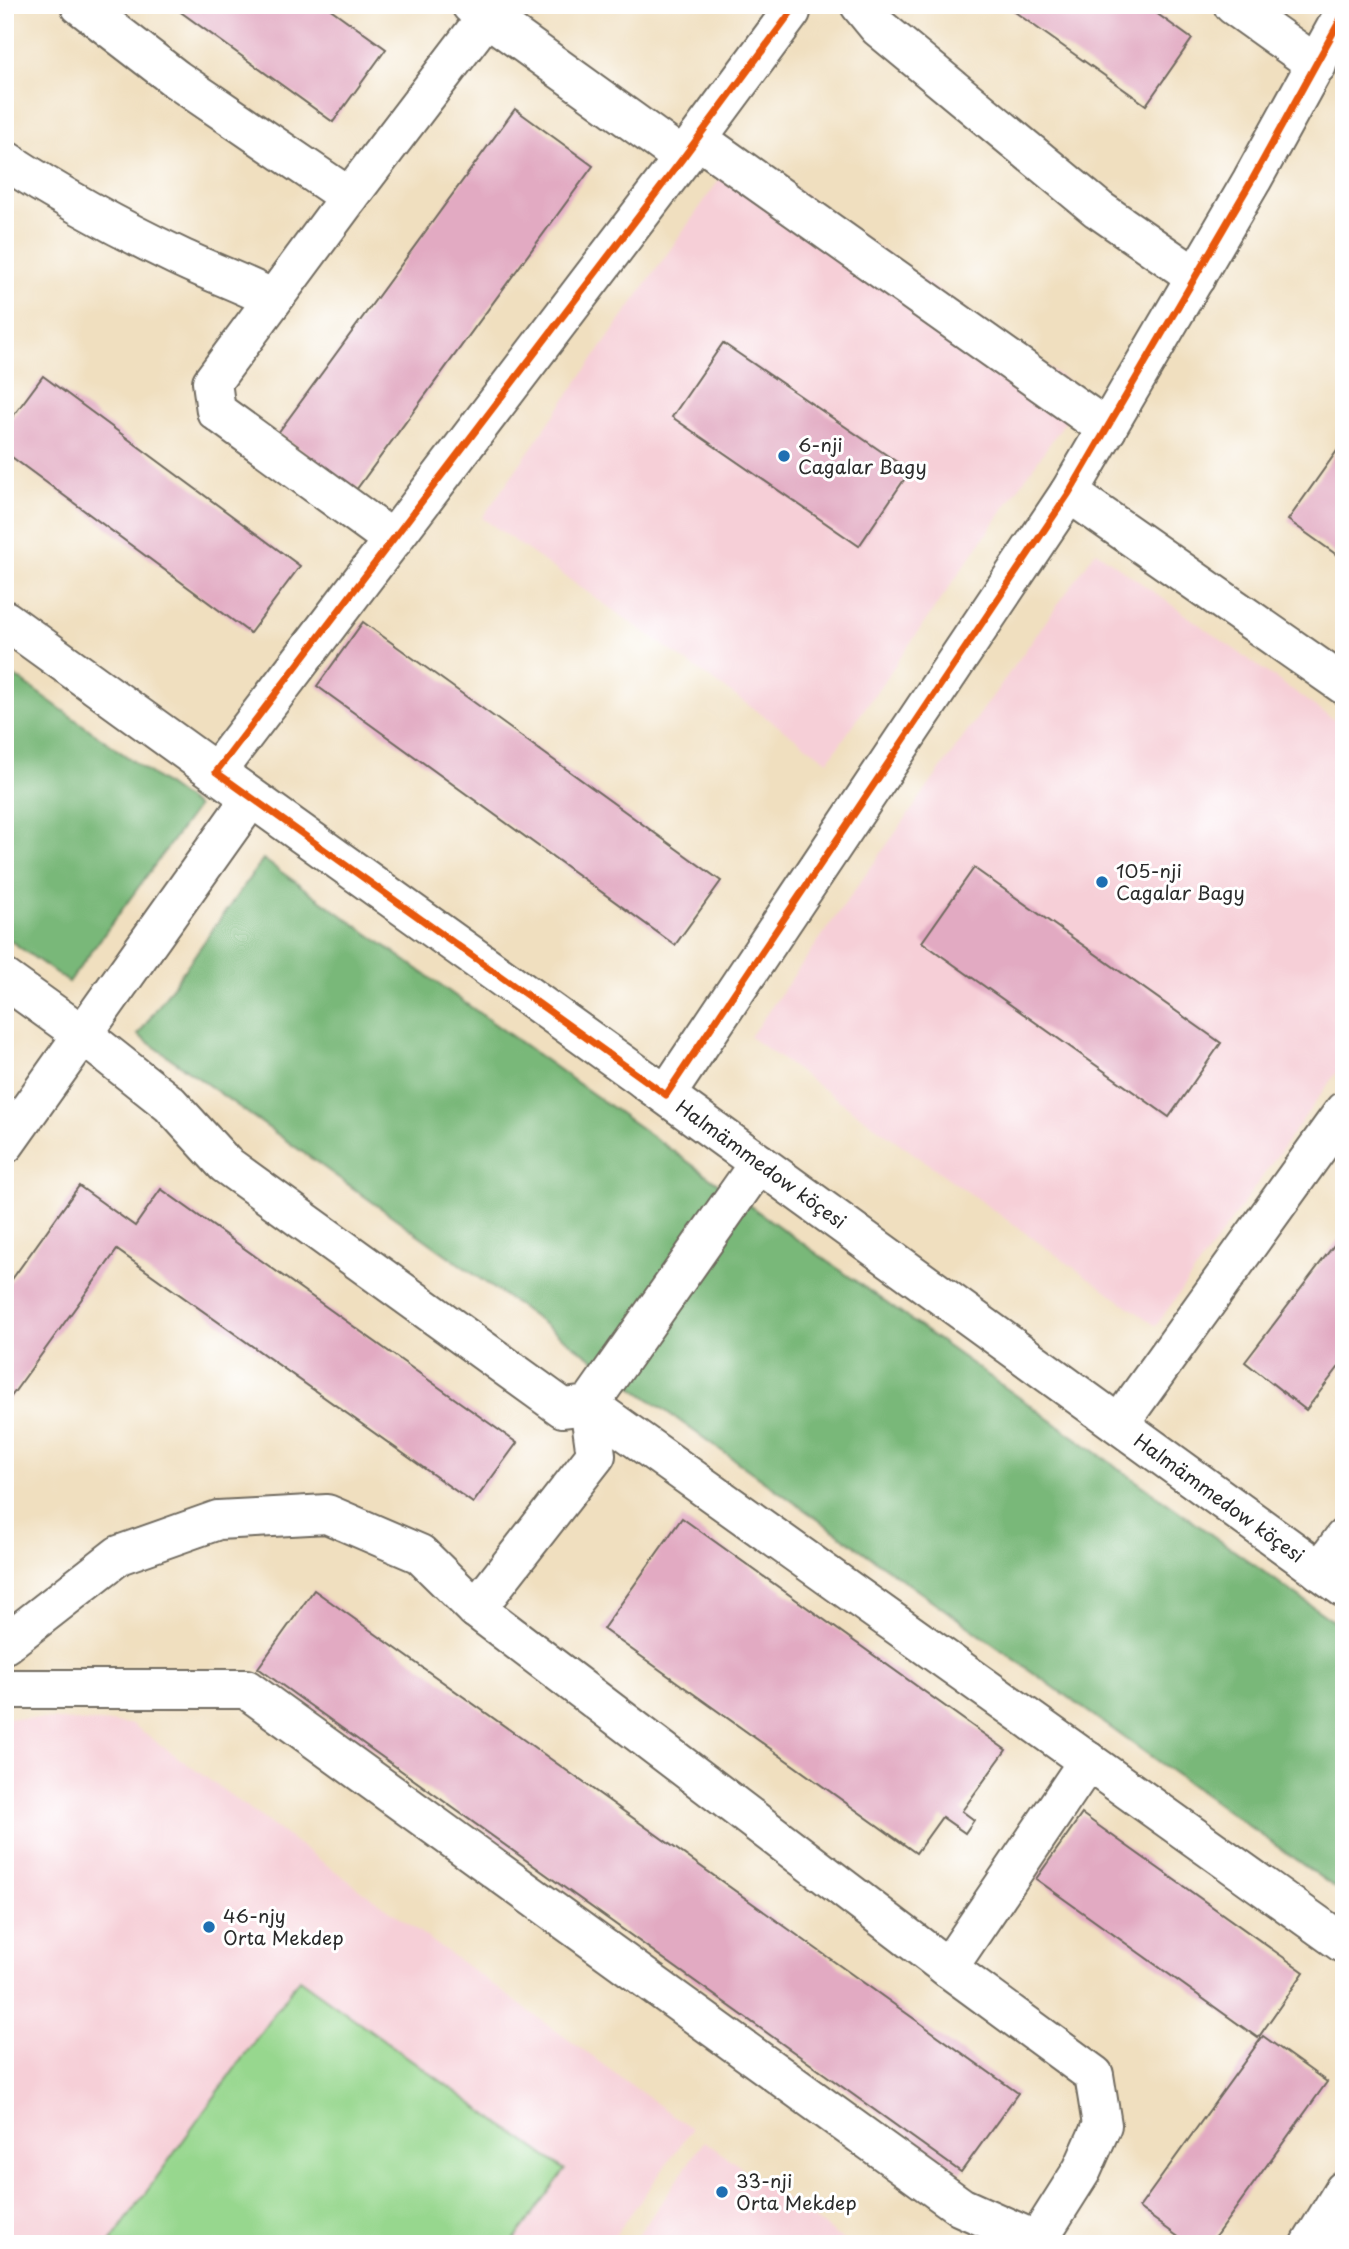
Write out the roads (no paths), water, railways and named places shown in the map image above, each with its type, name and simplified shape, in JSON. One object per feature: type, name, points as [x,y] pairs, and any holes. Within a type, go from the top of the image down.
[{"type":"street","points":[[80,5],[176,79],[349,197]]},
{"type":"street","points":[[860,5],[878,27],[1098,209],[1196,277]]},
{"type":"street","points":[[791,7],[691,148],[216,772],[667,1095],[1069,493],[1334,37],[1233,5]]},
{"type":"street","points":[[393,540],[216,411],[212,382],[349,197],[479,11],[691,148],[1107,429]]},
{"type":"street","points":[[5,160],[46,187],[179,257],[273,299]]},
{"type":"street","points":[[1069,493],[1344,685]]},
{"type":"street","name":"Halmämmedow köçesi","points":[[5,620],[667,1095],[1332,1579]]},
{"type":"street","points":[[5,1144],[251,798]]},
{"type":"street","points":[[5,979],[83,1035],[170,1104],[225,1164],[563,1409],[589,1405],[1344,1944]]},
{"type":"street","points":[[1119,1424],[1344,1111]]},
{"type":"street","points":[[476,1609],[596,1455],[589,1405],[759,1163]]},
{"type":"street","points":[[5,1644],[119,1555],[218,1520],[327,1514],[420,1554],[476,1609],[948,1968],[1094,2075],[1102,2125],[1082,2170],[1040,2242],[961,2207],[246,1689],[5,1689]]},
{"type":"street","points":[[1332,1579],[1344,1538]]},
{"type":"street","points":[[948,1968],[1088,1761]]},
{"type":"street","points":[[1311,2244],[1344,2190]]},
{"type":"place","name":"6-nji Cagalar Bagy","points":[[784,456]]},
{"type":"place","name":"105-nji Cagalar Bagy","points":[[1102,882]]},
{"type":"place","name":"46-njy Orta Mekdep","points":[[209,1927]]},
{"type":"place","name":"33-nji Orta Mekdep","points":[[722,2192]]}]
